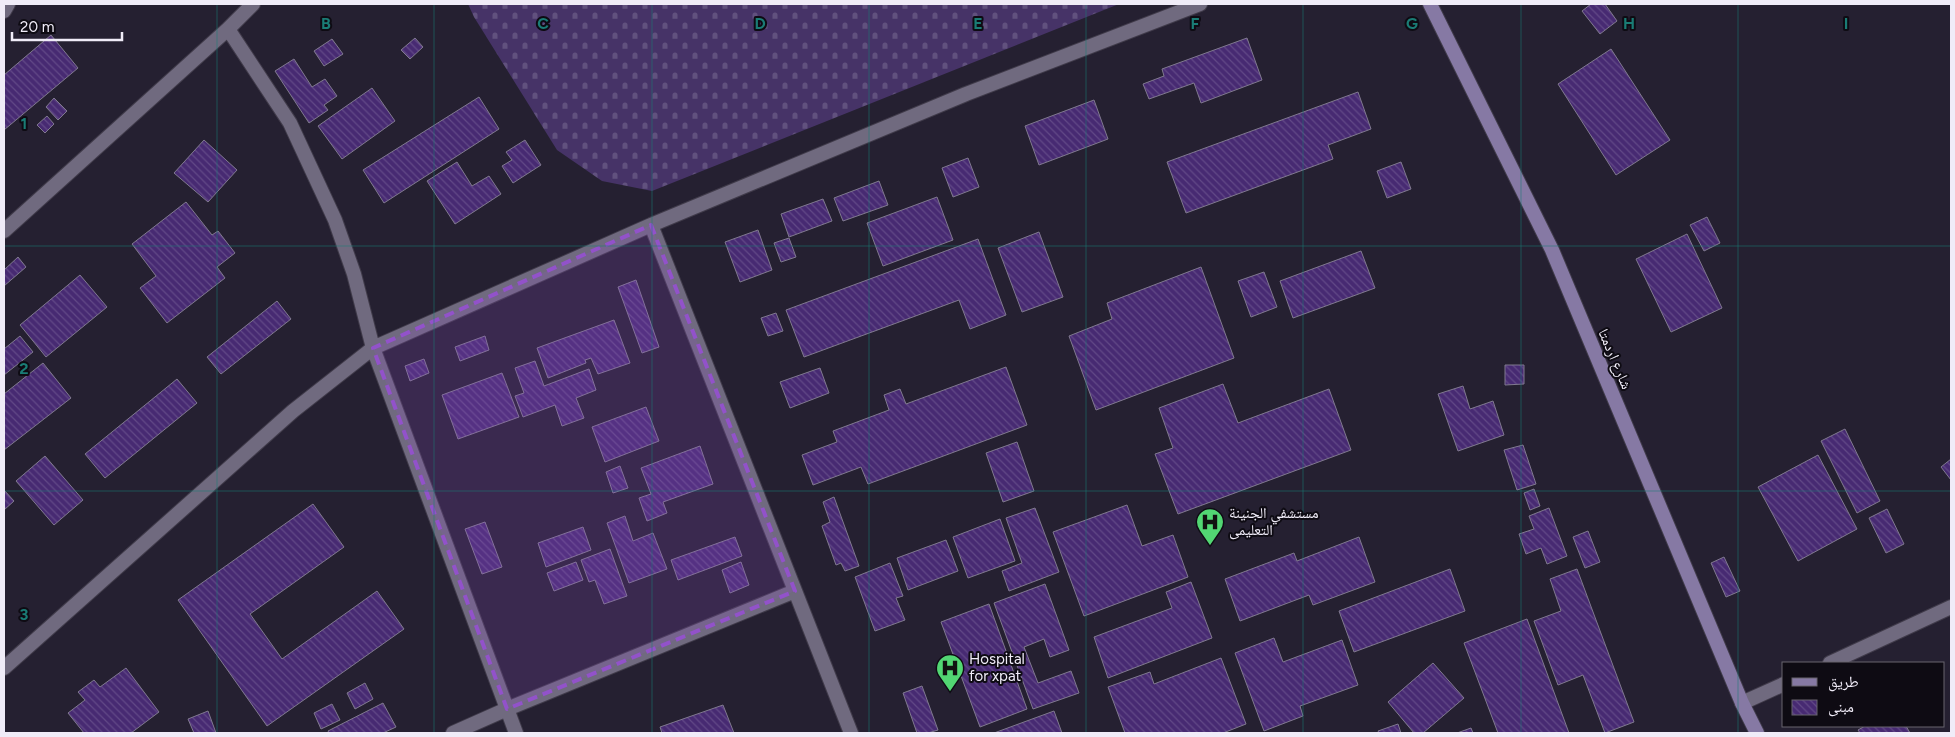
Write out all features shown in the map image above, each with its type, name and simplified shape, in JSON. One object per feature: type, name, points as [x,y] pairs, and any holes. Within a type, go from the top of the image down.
[{"type":"main road","name":"شارع اردمتا","points":[[1430,4],[1552,250],[1742,704],[1757,733]]},
{"type":"street","points":[[4,11],[8,4]]},
{"type":"street","points":[[4,231],[228,29],[253,4]]},
{"type":"street","points":[[4,668],[293,411],[373,348],[651,225],[966,94],[1200,4]]},
{"type":"street","points":[[228,29],[290,123],[335,220],[354,274],[373,348],[516,733]]},
{"type":"street","points":[[651,225],[851,733]]},
{"type":"street","points":[[453,733],[506,709],[795,591]]},
{"type":"street","points":[[1832,662],[1951,608]]},
{"type":"street","points":[[1742,704],[1782,685]]},
{"type":"highlighted area","points":[[651,225],[795,591],[507,709],[373,348]]},
{"type":"green space","points":[[468,4],[1119,4],[652,191],[602,181],[557,150],[474,17]]},
{"type":"building","points":[[1591,4],[1605,4],[1617,21],[1600,34],[1582,11]]},
{"type":"building","points":[[51,35],[78,68],[4,130],[4,75]]},
{"type":"building","points":[[415,38],[423,47],[410,59],[401,50]]},
{"type":"building","points":[[1247,38],[1262,80],[1201,103],[1194,83],[1149,99],[1143,84],[1164,76],[1162,69]]},
{"type":"building","points":[[332,39],[343,54],[324,66],[314,51]]},
{"type":"building","points":[[1611,49],[1670,140],[1616,175],[1558,84]]},
{"type":"building","points":[[294,59],[312,87],[325,79],[337,96],[324,105],[328,110],[309,123],[275,71]]},
{"type":"building","points":[[372,88],[395,121],[342,159],[318,126]]},
{"type":"building","points":[[1358,92],[1371,129],[1328,145],[1333,159],[1186,213],[1167,162]]},
{"type":"building","points":[[479,97],[499,129],[384,203],[363,170]]},
{"type":"building","points":[[54,98],[67,111],[58,120],[46,107]]},
{"type":"building","points":[[1094,100],[1108,139],[1039,165],[1025,126]]},
{"type":"building","points":[[47,116],[54,124],[45,133],[37,125]]},
{"type":"building","points":[[204,140],[237,170],[208,202],[174,173]]},
{"type":"building","points":[[525,140],[541,165],[513,183],[502,166],[512,160],[506,152]]},
{"type":"building","points":[[968,158],[979,187],[953,197],[942,168]]},
{"type":"building","points":[[457,162],[472,186],[489,176],[501,194],[455,224],[427,181]]},
{"type":"building","points":[[1401,162],[1411,189],[1387,198],[1377,171]]},
{"type":"building","points":[[879,181],[888,205],[843,221],[834,198]]},
{"type":"building","points":[[937,197],[953,240],[883,266],[867,223]]},
{"type":"building","points":[[823,199],[832,221],[789,237],[781,214]]},
{"type":"building","points":[[186,202],[212,235],[218,231],[235,253],[217,267],[225,278],[167,323],[140,288],[156,276],[132,244]]},
{"type":"building","points":[[1707,217],[1720,243],[1704,251],[1690,225]]},
{"type":"building","points":[[758,230],[772,270],[740,282],[725,242]]},
{"type":"building","points":[[1039,232],[1063,297],[1022,312],[998,248]]},
{"type":"building","points":[[1687,234],[1722,308],[1671,332],[1636,259]]},
{"type":"building","points":[[789,238],[796,257],[781,262],[774,243]]},
{"type":"building","points":[[978,239],[1006,315],[970,329],[959,300],[804,357],[786,310]]},
{"type":"building","points":[[1361,251],[1375,288],[1293,318],[1280,281]]},
{"type":"building","points":[[18,257],[26,267],[4,286],[4,270]]},
{"type":"building","points":[[1201,267],[1234,358],[1096,410],[1069,336],[1112,319],[1107,303]]},
{"type":"building","points":[[1264,272],[1277,307],[1251,317],[1238,281]]},
{"type":"building","points":[[80,275],[107,307],[46,357],[20,325]]},
{"type":"building","points":[[636,280],[659,347],[642,353],[618,287]]},
{"type":"building","points":[[277,301],[291,319],[221,374],[207,357]]},
{"type":"building","points":[[776,313],[783,331],[768,336],[761,318]]},
{"type":"building","points":[[614,320],[630,363],[598,374],[591,358],[585,360],[586,363],[548,378],[537,348]]},
{"type":"building","points":[[20,336],[33,352],[4,375],[4,349]]},
{"type":"building","points":[[485,336],[489,350],[460,361],[455,347]]},
{"type":"building","points":[[424,359],[429,373],[410,381],[405,366]]},
{"type":"building","points":[[535,361],[544,386],[589,369],[596,390],[576,398],[584,418],[562,426],[555,405],[523,417],[515,396],[524,393],[515,368]]},
{"type":"building","points":[[43,363],[71,398],[4,450],[4,394]]},
{"type":"building","points":[[1505,365],[1524,365],[1524,384],[1505,385]]},
{"type":"building","points":[[1006,367],[1027,425],[868,484],[861,467],[813,485],[802,455],[837,442],[833,431],[889,410],[884,395],[900,389],[906,404]]},
{"type":"building","points":[[820,368],[829,393],[790,408],[780,382]]},
{"type":"building","points":[[502,373],[519,417],[458,439],[442,395]]},
{"type":"building","points":[[177,379],[197,403],[105,478],[85,454]]},
{"type":"building","points":[[1223,384],[1238,423],[1329,389],[1351,450],[1178,514],[1155,454],[1173,448],[1159,408]]},
{"type":"building","points":[[1463,386],[1470,409],[1493,401],[1504,435],[1458,451],[1438,394]]},
{"type":"building","points":[[646,407],[659,441],[605,462],[592,427]]},
{"type":"building","points":[[1845,429],[1880,501],[1857,513],[1821,441]]},
{"type":"building","points":[[1017,442],[1034,491],[1003,502],[986,453]]},
{"type":"building","points":[[1523,445],[1536,484],[1517,490],[1504,450]]},
{"type":"building","points":[[700,446],[713,484],[663,502],[667,513],[647,521],[639,498],[651,494],[641,468]]},
{"type":"building","points":[[1818,455],[1857,529],[1798,561],[1758,487]]},
{"type":"building","points":[[45,456],[83,500],[54,525],[16,481]]},
{"type":"building","points":[[1951,459],[1951,480],[1941,467]]},
{"type":"building","points":[[620,466],[628,488],[613,493],[606,472]]},
{"type":"building","points":[[1534,489],[1540,506],[1530,510],[1524,493]]},
{"type":"building","points":[[4,490],[14,501],[4,510]]},
{"type":"building","points":[[834,497],[859,566],[845,571],[841,563],[836,565],[822,526],[830,522],[823,502]]},
{"type":"building","points":[[313,504],[344,547],[250,614],[282,659],[377,591],[404,629],[267,726],[178,600]]},
{"type":"building","points":[[1127,505],[1142,546],[1173,535],[1188,577],[1084,616],[1053,532]]},
{"type":"building","points":[[1035,508],[1059,572],[1009,591],[1002,571],[1022,563],[1006,518]]},
{"type":"building","points":[[1549,508],[1567,556],[1547,564],[1541,548],[1526,554],[1519,534],[1534,529],[1529,516]]},
{"type":"building","points":[[1887,509],[1904,544],[1886,553],[1869,518]]},
{"type":"building","points":[[625,516],[633,541],[653,533],[667,569],[629,583],[607,523]]},
{"type":"building","points":[[1000,519],[1015,561],[968,578],[953,537]]},
{"type":"building","points":[[485,522],[502,567],[482,574],[465,529]]},
{"type":"building","points":[[583,527],[591,550],[546,567],[538,543]]},
{"type":"building","points":[[1588,531],[1600,562],[1585,568],[1573,537]]},
{"type":"building","points":[[735,537],[742,556],[678,580],[671,560]]},
{"type":"building","points":[[1359,537],[1375,582],[1313,605],[1309,595],[1240,621],[1225,579],[1294,553],[1297,561]]},
{"type":"building","points":[[946,540],[958,571],[908,590],[897,558]]},
{"type":"building","points":[[610,549],[627,596],[604,604],[595,580],[589,582],[581,560]]},
{"type":"building","points":[[1724,557],[1740,591],[1726,597],[1711,563]]},
{"type":"building","points":[[576,562],[583,580],[554,591],[547,573]]},
{"type":"building","points":[[741,562],[749,585],[730,593],[722,570]]},
{"type":"building","points":[[890,563],[903,596],[896,598],[905,620],[875,631],[855,577]]},
{"type":"building","points":[[1450,569],[1465,611],[1354,652],[1339,611]]},
{"type":"building","points":[[1577,569],[1634,722],[1605,733],[1583,675],[1558,685],[1534,621],[1561,611],[1550,579]]},
{"type":"building","points":[[1191,582],[1212,638],[1108,678],[1094,637],[1172,608],[1166,592]]},
{"type":"building","points":[[1045,584],[1069,650],[1050,657],[1044,639],[1024,647],[1038,683],[1071,671],[1079,693],[1033,709],[994,603]]},
{"type":"building","points":[[989,604],[1027,709],[980,727],[941,622]]},
{"type":"building","points":[[1527,619],[1569,733],[1498,733],[1464,643]]},
{"type":"building","points":[[1274,638],[1283,662],[1342,640],[1358,685],[1300,706],[1303,716],[1264,731],[1235,653]]},
{"type":"building","points":[[1221,658],[1246,724],[1223,733],[1125,733],[1108,687],[1150,672],[1154,684]]},
{"type":"building","points":[[1433,663],[1464,698],[1423,733],[1414,733],[1388,702]]},
{"type":"building","points":[[126,668],[159,712],[131,733],[84,733],[68,713],[85,700],[78,692],[94,680],[100,687]]},
{"type":"building","points":[[365,683],[373,699],[355,709],[347,693]]},
{"type":"building","points":[[922,686],[938,730],[928,733],[917,733],[903,693]]},
{"type":"building","points":[[383,703],[396,727],[383,733],[329,733],[328,731]]},
{"type":"building","points":[[332,704],[340,720],[321,729],[314,713]]},
{"type":"building","points":[[723,705],[734,733],[662,733],[660,727]]},
{"type":"building","points":[[208,711],[216,733],[194,733],[188,719]]},
{"type":"building","points":[[1054,711],[1062,733],[994,733]]},
{"type":"building","points":[[1398,724],[1401,733],[1379,733],[1378,731]]},
{"type":"building","points":[[1863,727],[1907,727],[1910,733],[1860,733],[1858,730]]},
{"type":"building","points":[[1471,728],[1473,733],[1457,733]]},
{"type":"place","name":"مستشفي الجنينة التعليمى","points":[[1210,546]]},
{"type":"place","name":"Hospital for xpat","points":[[950,692]]}]
